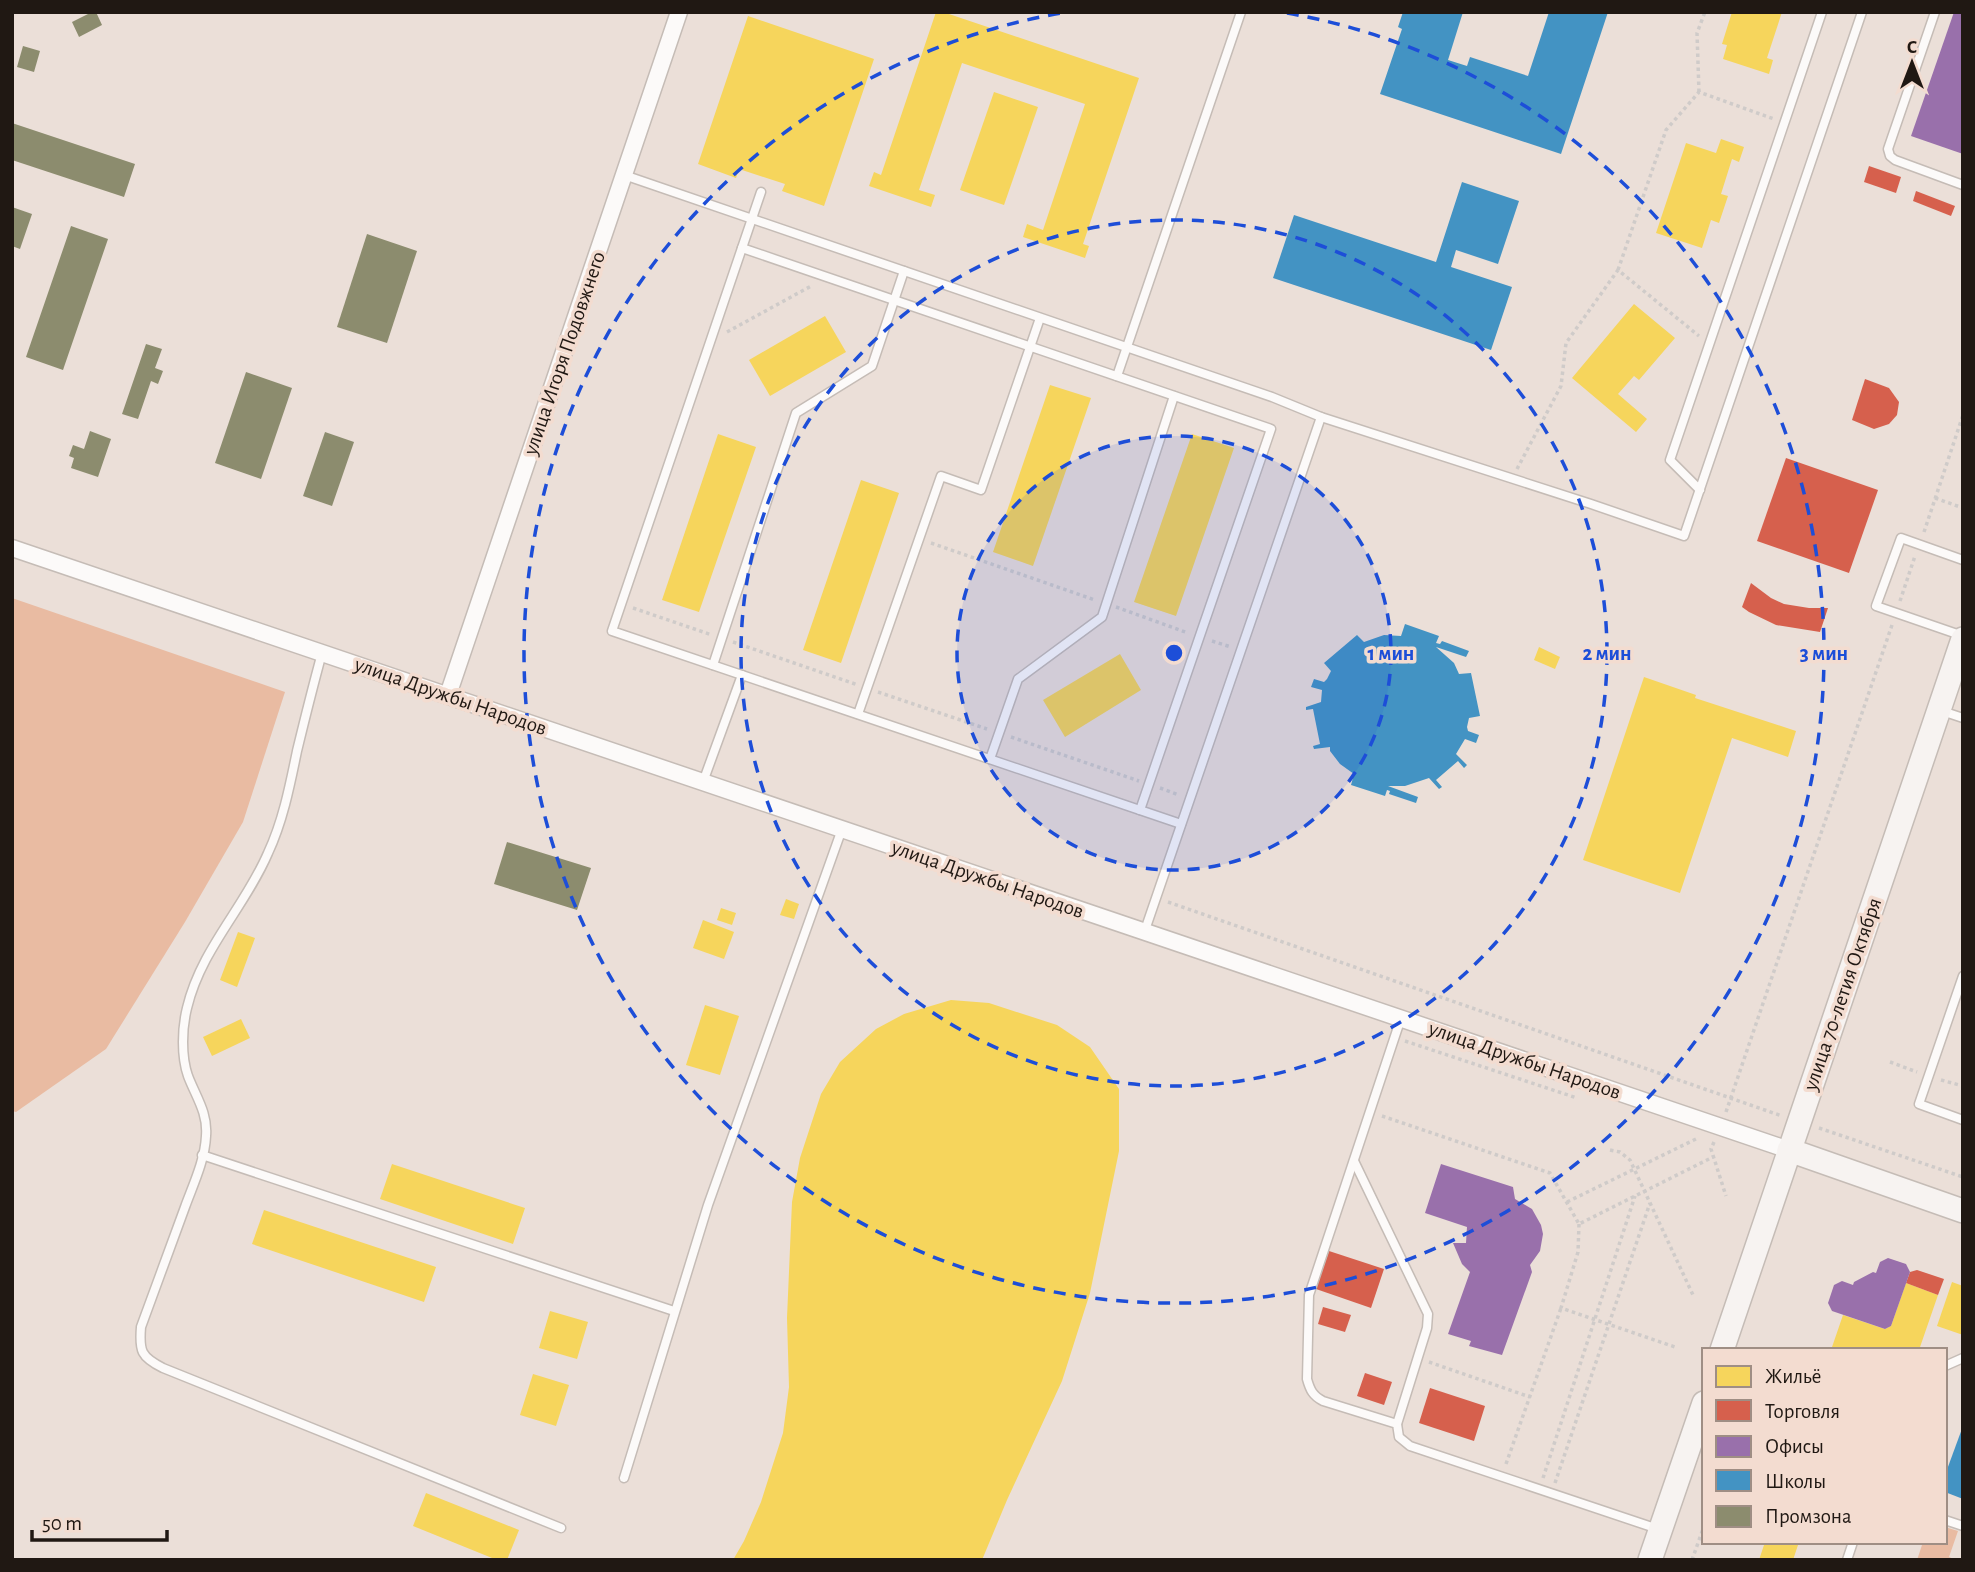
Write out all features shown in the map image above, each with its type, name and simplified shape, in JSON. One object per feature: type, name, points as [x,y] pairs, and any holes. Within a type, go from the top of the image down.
[{"type":"main road","name":"улица 70-летия Октября","points":[[1723,1348],[1963,637]]},
{"type":"main road","name":"улица Дружбы Народов","points":[[1789,1150],[1963,1211]]},
{"type":"main road","points":[[1650,1560],[1702,1409]]},
{"type":"street","name":"улица Игоря Подовжнего","points":[[448,695],[679,12]]},
{"type":"street","name":"улица Дружбы Народов","points":[[12,548],[1789,1150]]},
{"type":"lane","points":[[1117,376],[1241,12]]},
{"type":"lane","points":[[1700,490],[1670,460],[1822,12]]},
{"type":"lane","points":[[624,175],[1272,397],[1321,417],[1684,536],[1862,12]]},
{"type":"lane","points":[[1935,12],[1888,149],[1895,160],[1963,185]]},
{"type":"lane","points":[[761,192],[612,631],[1181,824]]},
{"type":"lane","points":[[742,248],[1271,429],[1140,810]]},
{"type":"lane","points":[[713,665],[796,413],[872,366],[904,271]]},
{"type":"lane","points":[[858,715],[941,476],[981,490],[1040,318]]},
{"type":"lane","points":[[990,759],[1018,679],[1102,617],[1174,396]]},
{"type":"lane","points":[[1144,933],[1321,417]]},
{"type":"lane","points":[[1963,560],[1901,538],[1876,606],[1963,637]]},
{"type":"lane","points":[[322,653],[288,795],[268,854],[248,891],[209,951],[187,1009],[183,1044],[187,1074],[201,1101],[206,1139],[142,1327],[139,1345],[147,1360],[175,1373],[561,1528]]},
{"type":"lane","points":[[703,782],[742,675]]},
{"type":"lane","points":[[1939,710],[1963,718]]},
{"type":"lane","points":[[624,1478],[674,1311],[746,1096],[842,830]]},
{"type":"lane","points":[[1963,976],[1919,1104],[1963,1120]]},
{"type":"lane","points":[[1397,1424],[1315,1397],[1309,1390],[1307,1379],[1309,1295],[1401,1018]]},
{"type":"lane","points":[[202,1155],[674,1311]]},
{"type":"lane","points":[[1354,1161],[1426,1307],[1429,1321],[1397,1424],[1399,1437],[1410,1446],[1660,1530]]},
{"type":"lane","points":[[1947,1365],[1963,1358]]},
{"type":"path","points":[[1513,478],[1561,386],[1566,343],[1618,270],[1666,130],[1699,92],[1697,33],[1705,12]]},
{"type":"path","points":[[1699,92],[1785,123]]},
{"type":"path","points":[[1618,270],[1709,344]]},
{"type":"path","points":[[710,342],[827,277]]},
{"type":"path","points":[[1711,1149],[1731,1098],[1963,415]]},
{"type":"path","points":[[1935,498],[1963,508]]},
{"type":"path","points":[[919,539],[1241,650]]},
{"type":"path","points":[[621,603],[1190,799]]},
{"type":"path","points":[[1156,898],[1963,1177]]},
{"type":"path","points":[[1395,1038],[1577,1098]]},
{"type":"path","points":[[1370,1112],[1539,1167],[1550,1173],[1579,1224],[1578,1252],[1561,1308],[1502,1477]]},
{"type":"path","points":[[1567,1202],[1696,1137],[1707,1142],[1711,1149],[1726,1196]]},
{"type":"path","points":[[1610,1150],[1620,1152],[1630,1160],[1693,1295]]},
{"type":"path","points":[[1579,1224],[1713,1157]]},
{"type":"path","points":[[1539,1490],[1635,1196]]},
{"type":"path","points":[[1551,1494],[1650,1203]]},
{"type":"path","points":[[1561,1308],[1675,1347]]},
{"type":"path","points":[[1417,1358],[1530,1396]]},
{"type":"path","points":[[1692,1560],[1702,1532]]},
{"type":"shaded area","points":[[12,598],[285,692],[243,822],[106,1049],[16,1112],[12,1111]]},
{"type":"shaded area","points":[[1947,1528],[1958,1531],[1949,1557],[1956,1560],[1917,1560],[1922,1544],[1947,1544]]},
{"type":"building: Жильё","points":[[936,12],[943,12],[1139,78],[1083,244],[1089,246],[1085,258],[1023,237],[1027,224],[1043,230],[1085,104],[962,63],[919,190],[935,195],[931,207],[869,186],[874,172],[881,175]]},
{"type":"building: Жильё","points":[[1732,12],[1782,12],[1767,58],[1773,60],[1769,74],[1723,59],[1727,45],[1722,44]]},
{"type":"building: Жильё","points":[[748,16],[874,59],[824,206],[782,191],[785,184],[739,169],[736,178],[698,164]]},
{"type":"building: Жильё","points":[[994,92],[1038,107],[1004,205],[960,190]]},
{"type":"building: Жильё","points":[[1721,139],[1744,147],[1739,162],[1732,159],[1721,194],[1728,196],[1719,223],[1711,220],[1702,248],[1656,233],[1686,143],[1716,153]]},
{"type":"building: Жильё","points":[[1634,304],[1675,338],[1639,380],[1634,376],[1618,394],[1647,419],[1636,432],[1572,378]]},
{"type":"building: Жильё","points":[[825,316],[846,352],[770,396],[749,360]]},
{"type":"building: Жильё","points":[[1050,385],[1091,398],[1033,566],[993,552]]},
{"type":"building: Жильё","points":[[718,434],[756,447],[699,612],[662,600]]},
{"type":"building: Жильё","points":[[1192,434],[1234,448],[1176,616],[1134,602]]},
{"type":"building: Жильё","points":[[861,480],[899,493],[841,663],[803,650]]},
{"type":"building: Жильё","points":[[1539,647],[1560,657],[1555,669],[1534,660]]},
{"type":"building: Жильё","points":[[1120,654],[1141,690],[1065,737],[1043,700]]},
{"type":"building: Жильё","points":[[1644,677],[1696,695],[1695,698],[1796,731],[1788,757],[1732,738],[1680,893],[1583,860]]},
{"type":"building: Жильё","points":[[786,899],[799,904],[794,919],[780,915]]},
{"type":"building: Жильё","points":[[721,908],[736,913],[732,925],[717,920]]},
{"type":"building: Жильё","points":[[703,920],[734,932],[724,959],[693,948]]},
{"type":"building: Жильё","points":[[238,932],[255,938],[237,987],[220,980]]},
{"type":"building: Жильё","points":[[951,1000],[989,1003],[1057,1025],[1090,1047],[1119,1089],[1119,1151],[1090,1293],[1062,1381],[982,1560],[733,1560],[761,1502],[783,1433],[789,1387],[787,1318],[792,1202],[800,1158],[821,1094],[840,1062],[876,1029],[904,1014]]},
{"type":"building: Жильё","points":[[705,1005],[739,1016],[720,1075],[686,1065]]},
{"type":"building: Жильё","points":[[241,1019],[250,1038],[212,1056],[203,1037]]},
{"type":"building: Жильё","points":[[392,1164],[525,1208],[513,1244],[380,1199]]},
{"type":"building: Жильё","points":[[264,1210],[436,1267],[424,1302],[252,1244]]},
{"type":"building: Жильё","points":[[1952,1282],[1963,1286],[1963,1335],[1937,1326]]},
{"type":"building: Жильё","points":[[1906,1283],[1938,1295],[1920,1348],[1832,1348],[1843,1315],[1885,1329],[1891,1326]]},
{"type":"building: Жильё","points":[[550,1311],[588,1322],[577,1359],[539,1348]]},
{"type":"building: Жильё","points":[[533,1374],[569,1385],[556,1426],[520,1415]]},
{"type":"building: Жильё","points":[[426,1493],[519,1530],[507,1560],[497,1560],[413,1526]]},
{"type":"building: Жильё","points":[[1764,1544],[1798,1544],[1793,1560],[1759,1560]]},
{"type":"building: Торговля","points":[[1869,166],[1901,177],[1896,193],[1864,182]]},
{"type":"building: Торговля","points":[[1916,191],[1955,206],[1951,216],[1913,201]]},
{"type":"building: Торговля","points":[[1865,379],[1889,388],[1899,402],[1897,415],[1889,424],[1874,429],[1852,420]]},
{"type":"building: Торговля","points":[[1786,458],[1878,490],[1849,573],[1757,541]]},
{"type":"building: Торговля","points":[[1751,583],[1784,604],[1828,608],[1820,632],[1776,625],[1749,612],[1742,607]]},
{"type":"building: Торговля","points":[[1329,1251],[1384,1269],[1371,1308],[1316,1289]]},
{"type":"building: Торговля","points":[[1917,1270],[1944,1279],[1938,1295],[1906,1283],[1910,1272]]},
{"type":"building: Торговля","points":[[1323,1307],[1351,1315],[1345,1332],[1318,1324]]},
{"type":"building: Торговля","points":[[1365,1373],[1392,1382],[1384,1405],[1357,1396]]},
{"type":"building: Торговля","points":[[1430,1388],[1485,1406],[1474,1441],[1419,1423]]},
{"type":"building: Офисы","points":[[1954,12],[1963,12],[1963,154],[1911,136]]},
{"type":"building: Офисы","points":[[1441,1164],[1513,1187],[1515,1199],[1532,1209],[1541,1225],[1543,1234],[1540,1251],[1530,1265],[1532,1272],[1502,1355],[1469,1346],[1471,1341],[1448,1334],[1470,1272],[1462,1264],[1453,1243],[1466,1243],[1467,1227],[1425,1213]]},
{"type":"building: Офисы","points":[[1888,1258],[1906,1264],[1910,1272],[1891,1326],[1885,1329],[1832,1311],[1828,1303],[1834,1285],[1842,1281],[1853,1285],[1873,1272],[1876,1273],[1880,1262]]},
{"type":"building: Школы","points":[[1403,12],[1463,12],[1448,60],[1467,66],[1470,57],[1528,76],[1549,12],[1608,12],[1561,154],[1380,94],[1402,29],[1398,27]]},
{"type":"building: Школы","points":[[1462,182],[1519,201],[1498,264],[1456,250],[1451,267],[1512,287],[1491,350],[1273,278],[1294,215],[1436,262]]},
{"type":"building: Школы","points":[[1405,624],[1439,636],[1436,643],[1440,644],[1442,641],[1469,651],[1466,657],[1436,647],[1454,663],[1459,674],[1471,673],[1480,716],[1469,718],[1467,727],[1468,731],[1479,735],[1476,743],[1465,739],[1456,754],[1467,765],[1464,768],[1458,761],[1436,780],[1442,787],[1439,789],[1429,778],[1405,786],[1388,786],[1418,797],[1416,803],[1389,794],[1390,791],[1387,790],[1385,796],[1351,785],[1354,774],[1340,764],[1330,747],[1314,749],[1313,746],[1320,744],[1313,709],[1306,710],[1306,707],[1321,702],[1322,690],[1311,687],[1314,679],[1324,682],[1327,679],[1331,671],[1324,663],[1357,635],[1364,642],[1384,635],[1401,636]]},
{"type":"building: Школы","points":[[1963,1426],[1963,1499],[1947,1493],[1947,1470]]},
{"type":"building: Промзона","points":[[96,12],[102,25],[79,37],[72,22]]},
{"type":"building: Промзона","points":[[23,46],[40,51],[34,72],[17,67]]},
{"type":"building: Промзона","points":[[12,123],[135,164],[124,197],[12,160]]},
{"type":"building: Промзона","points":[[12,207],[32,214],[20,249],[12,246]]},
{"type":"building: Промзона","points":[[71,226],[108,239],[63,370],[26,357]]},
{"type":"building: Промзона","points":[[367,234],[417,251],[387,343],[337,327]]},
{"type":"building: Промзона","points":[[146,344],[162,349],[155,368],[163,371],[158,384],[151,381],[138,419],[122,414]]},
{"type":"building: Промзона","points":[[246,372],[292,388],[261,479],[215,463]]},
{"type":"building: Промзона","points":[[90,431],[111,439],[98,477],[71,468],[74,458],[69,456],[73,445],[84,449]]},
{"type":"building: Промзона","points":[[325,432],[354,442],[332,506],[303,496]]},
{"type":"building: Промзона","points":[[507,842],[591,868],[577,910],[494,884]]}]
